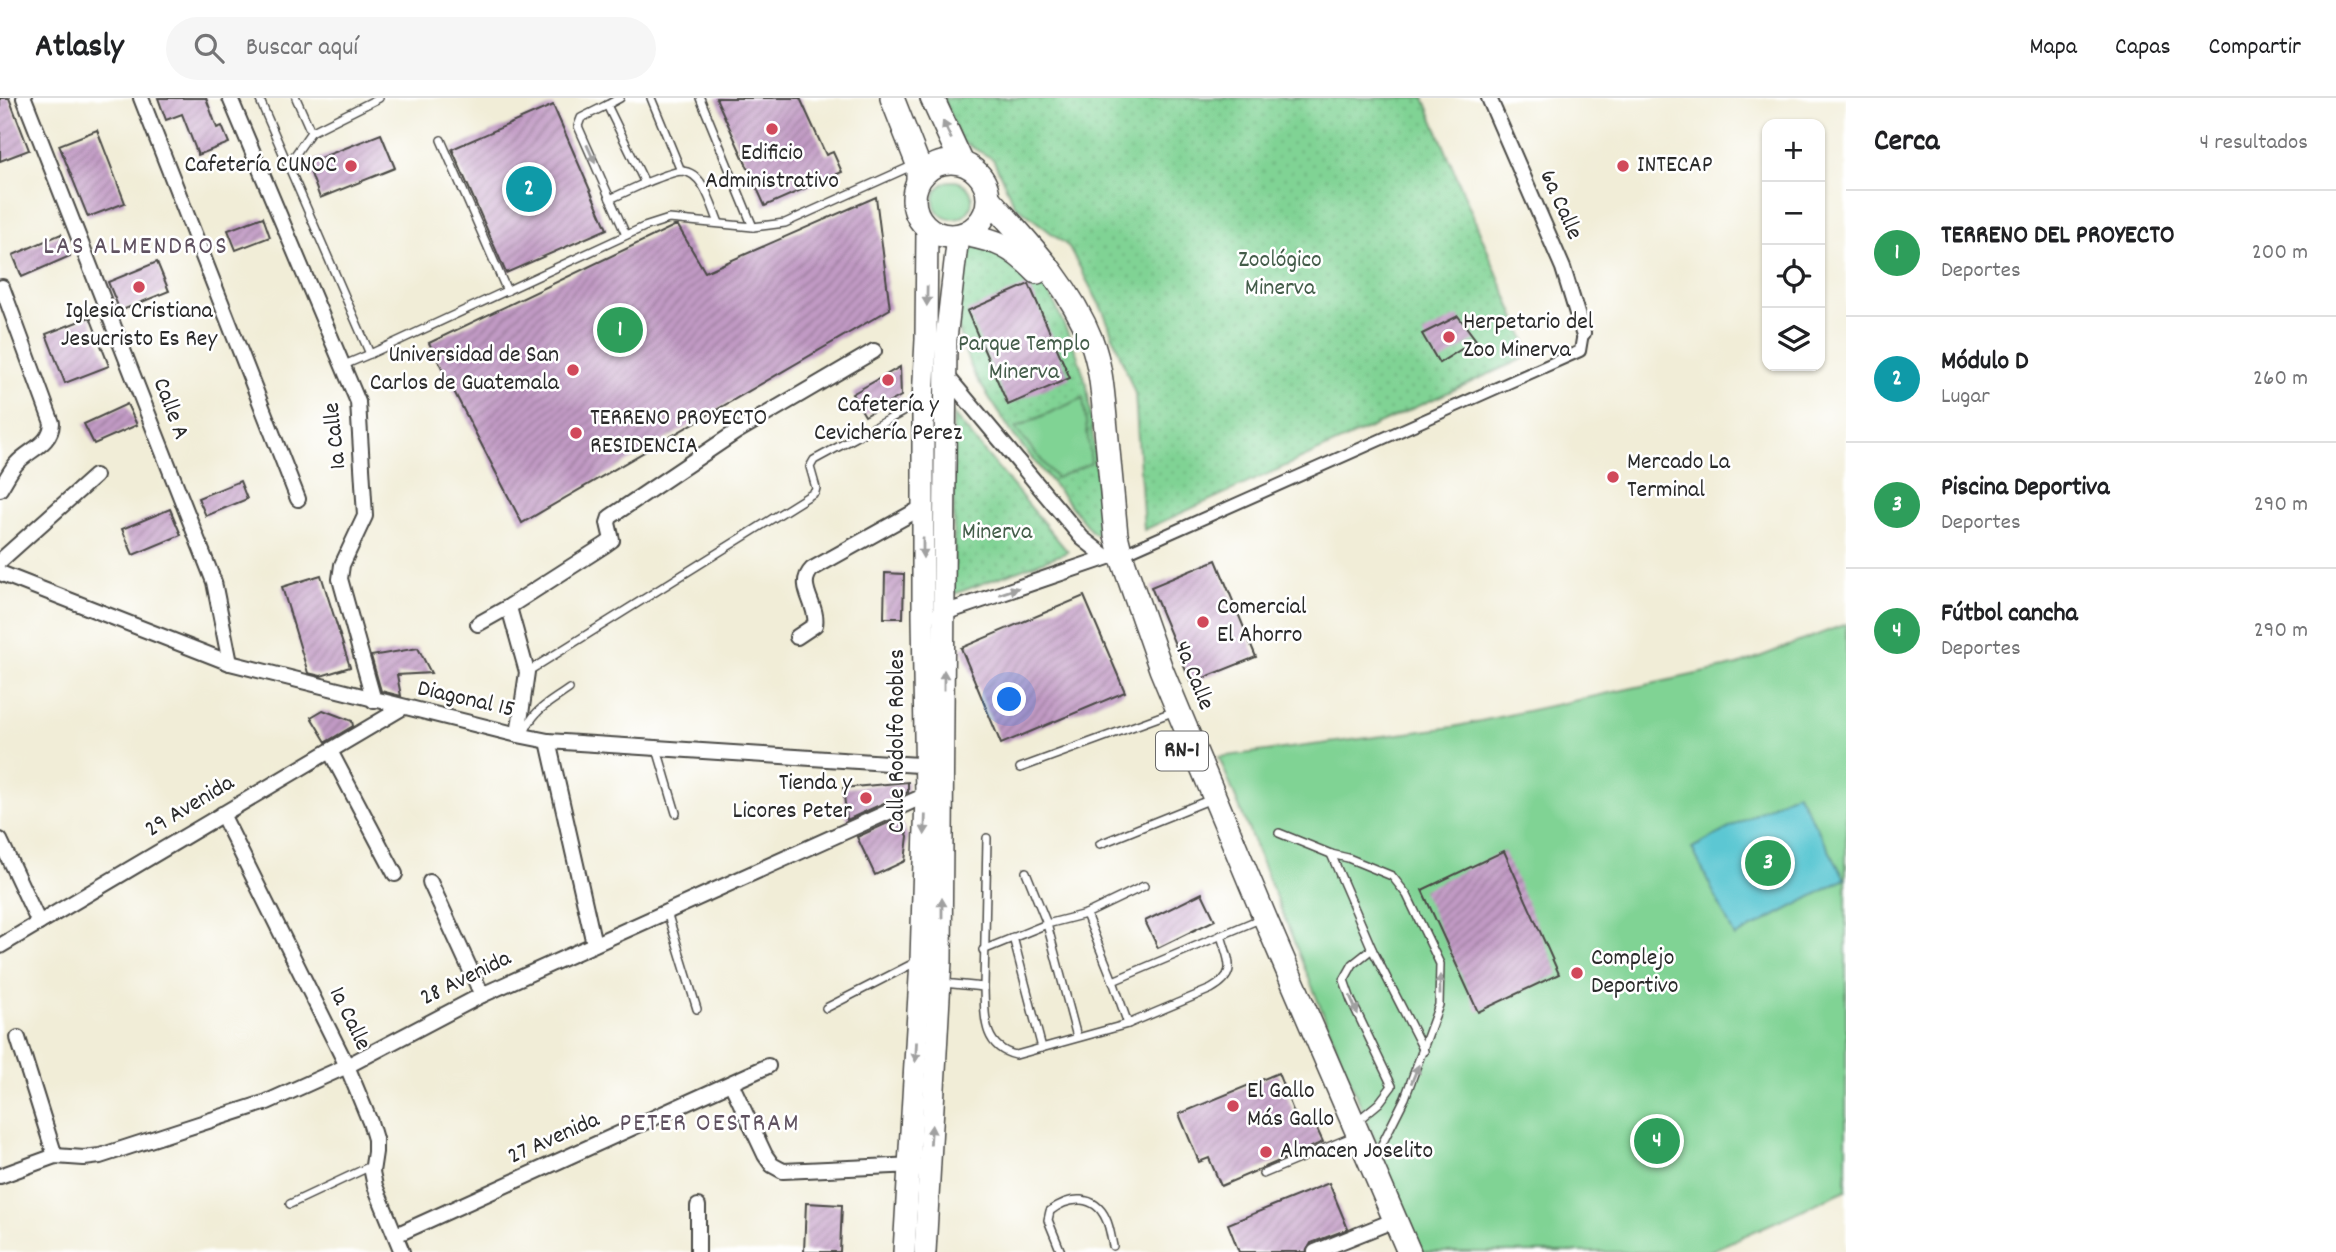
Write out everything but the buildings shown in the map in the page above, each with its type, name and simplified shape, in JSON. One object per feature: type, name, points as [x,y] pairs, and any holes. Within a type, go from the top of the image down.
[{"type":"main road","points":[[892,98],[918,172],[913,200],[920,220],[927,228]]},
{"type":"main road","name":"RN-1","points":[[932,98],[962,163],[981,176],[989,199]]},
{"type":"main road","points":[[918,172],[950,161],[962,163]]},
{"type":"main road","points":[[961,235],[980,223],[987,212],[989,199]]},
{"type":"main road","name":"4a Calle","points":[[989,199],[1059,281],[1092,342],[1101,376],[1116,535],[1113,556],[1389,1222],[1409,1252]]},
{"type":"main road","name":"RN-1","points":[[927,228],[947,236],[961,235]]},
{"type":"main road","name":"Calle Rodolfo Robles","points":[[927,228],[923,401],[923,616],[934,766]]},
{"type":"main road","name":"4a Calle","points":[[961,235],[994,240],[1011,248],[1052,288],[1073,328],[1094,392],[1113,556],[1167,714],[1255,921],[1351,1132],[1372,1165],[1389,1222],[1394,1252]]},
{"type":"main road","name":"Calle Rodolfo Robles","points":[[925,1252],[919,1165],[931,960],[934,766],[945,614],[946,339],[961,235]]},
{"type":"main road","name":"Calle Rodolfo Robles","points":[[904,1252],[919,1165],[941,982],[931,960]]},
{"type":"street","name":"Calle A","points":[[24,98],[214,582],[230,663]]},
{"type":"street","points":[[141,98],[299,499]]},
{"type":"street","name":"1a Calle","points":[[230,98],[356,393],[360,410],[365,510],[362,524],[342,565],[340,579],[374,701]]},
{"type":"street","name":"6a Calle","points":[[1489,98],[1563,268],[1583,333]]},
{"type":"street","points":[[0,489],[16,464],[48,439],[52,432],[52,422],[2,287]]},
{"type":"street","points":[[923,616],[945,614],[1113,556],[1580,351],[1583,333]]},
{"type":"street","points":[[478,624],[612,540],[608,523],[610,517],[618,511],[736,432],[874,351]]},
{"type":"street","points":[[946,375],[1082,538],[1113,556]]},
{"type":"street","points":[[0,561],[95,476]]},
{"type":"street","points":[[797,637],[815,625],[816,618],[805,584],[812,569],[923,507]]},
{"type":"street","name":"Diagonal 15","points":[[0,573],[230,663],[521,736],[548,741],[934,766]]},
{"type":"street","points":[[510,606],[527,672],[521,736]]},
{"type":"street","name":"29 Avenida","points":[[0,946],[402,708]]},
{"type":"street","points":[[548,741],[594,944]]},
{"type":"street","points":[[330,751],[395,874]]},
{"type":"street","name":"28 Avenida","points":[[0,1176],[55,1156],[84,1158],[125,1148],[254,1107],[347,1066],[482,995],[934,794]]},
{"type":"street","name":"1a Calle","points":[[222,814],[347,1066],[375,1139],[372,1172],[375,1186],[402,1252]]},
{"type":"street","points":[[0,840],[39,923]]},
{"type":"street","points":[[430,881],[482,995]]},
{"type":"street","points":[[18,1038],[55,1156]]},
{"type":"street","name":"27 Avenida","points":[[396,1235],[768,1066]]},
{"type":"street","points":[[731,1083],[765,1155],[772,1165],[783,1171],[919,1165]]},
{"type":"street","points":[[698,1206],[698,1252]]},
{"type":"street","points":[[1315,1252],[1389,1222]]},
{"type":"lane","points":[[259,98],[370,354]]},
{"type":"lane","points":[[296,98],[311,132]]},
{"type":"lane","points":[[288,166],[311,132],[379,98]]},
{"type":"lane","points":[[620,98],[581,118],[578,126],[626,235]]},
{"type":"lane","points":[[651,98],[681,171]]},
{"type":"lane","points":[[700,98],[753,226]]},
{"type":"lane","points":[[607,105],[645,183]]},
{"type":"lane","points":[[441,140],[507,290]]},
{"type":"lane","points":[[610,199],[681,171],[694,176],[704,188],[719,223]]},
{"type":"lane","points":[[344,365],[626,235],[669,219],[753,226],[785,223],[918,172]]},
{"type":"lane","points":[[527,672],[816,492],[810,467],[814,460],[923,401]]},
{"type":"lane","points":[[521,736],[532,716],[569,689]]},
{"type":"lane","points":[[1020,768],[1167,714]]},
{"type":"lane","points":[[657,748],[676,813]]},
{"type":"lane","points":[[1100,844],[1204,802]]},
{"type":"lane","points":[[1279,833],[1392,876],[1408,895],[1440,964],[1439,1005],[1424,1051],[1405,1098],[1372,1165]]},
{"type":"lane","points":[[987,838],[984,987],[988,1031],[995,1045],[1003,1052],[1016,1055],[1128,1024],[1223,982],[1228,977],[1230,968],[1221,935]]},
{"type":"lane","points":[[1331,855],[1371,949],[1424,1051]]},
{"type":"lane","points":[[1026,872],[1047,924],[1077,1038]]},
{"type":"lane","points":[[983,950],[1047,924],[1086,914],[1144,886]]},
{"type":"lane","points":[[667,912],[697,1009]]},
{"type":"lane","points":[[1086,914],[1128,1024]]},
{"type":"lane","points":[[1113,981],[1255,921]]},
{"type":"lane","points":[[1013,937],[1042,1048]]},
{"type":"lane","points":[[1371,949],[1353,964],[1344,980],[1392,1086],[1405,1098]]},
{"type":"lane","points":[[826,1007],[931,960]]},
{"type":"lane","points":[[941,982],[984,987]]},
{"type":"lane","points":[[1263,1174],[1351,1132],[1392,1086]]},
{"type":"lane","points":[[290,1205],[373,1165]]},
{"type":"lane","points":[[1061,1252],[1048,1220],[1050,1211],[1074,1200],[1085,1199],[1096,1205],[1106,1219],[1113,1246]]},
{"type":"green space","name":"Zoológico Minerva","points":[[943,98],[1424,98],[1531,355],[1144,530],[1135,394],[1104,313],[1069,247],[1014,204],[993,159],[961,141]]},
{"type":"green space","points":[[953,181],[967,186],[972,200],[967,214],[953,219],[939,214],[934,200],[939,186]]},
{"type":"green space","name":"Parque Templo Minerva","points":[[981,245],[1037,277],[1053,300],[1077,354],[1087,386],[1100,496],[1102,531],[1099,536],[1091,531],[1014,436],[974,374],[956,318],[966,252],[973,246]]},
{"type":"green space","points":[[1083,398],[1091,463],[1056,478],[1015,428]]},
{"type":"green space","name":"Minerva","points":[[953,414],[1068,552],[954,594]]},
{"type":"green space","name":"Complejo Deportivo","points":[[1846,624],[1846,1190],[1708,1252],[1420,1252],[1219,757],[1453,727],[1738,665]]},
{"type":"water","points":[[1797,792],[1845,879],[1735,937],[1692,848]]},
{"type":"place","name":"Edificio Administrativo","points":[[772,129]]},
{"type":"place","name":"Cafetería CUNOC","points":[[351,166]]},
{"type":"place","name":"INTECAP","points":[[1623,166]]},
{"type":"place","name":"Módulo D","points":[[529,189]]},
{"type":"place","name":"Iglesia Cristiana Jesucristo Es Rey","points":[[139,287]]},
{"type":"place","name":"TERRENO DEL PROYECTO","points":[[620,330]]},
{"type":"place","name":"Herpetario del Zoo Minerva","points":[[1449,337]]},
{"type":"place","name":"Universidad de San Carlos de Guatemala","points":[[573,370]]},
{"type":"place","name":"Cafetería y Cevichería Perez","points":[[888,380]]},
{"type":"place","name":"TERRENO PROYECTO RESIDENCIA","points":[[576,433]]},
{"type":"place","name":"Mercado La Terminal","points":[[1613,477]]},
{"type":"place","name":"Comercial El Ahorro","points":[[1203,622]]},
{"type":"place","name":"Tienda y Licores Peter","points":[[866,798]]},
{"type":"place","name":"Piscina Deportiva","points":[[1768,863]]},
{"type":"place","name":"Complejo Deportivo","points":[[1577,973]]},
{"type":"place","name":"El Gallo Más Gallo","points":[[1233,1106]]},
{"type":"place","name":"Fútbol cancha","points":[[1657,1141]]},
{"type":"place","name":"Almacen Joselito","points":[[1266,1152]]},
{"type":"district","name":"LAS ALMENDROS","points":[[136,247]]},
{"type":"district","name":"PETER OESTRAM","points":[[710,1124]]}]
